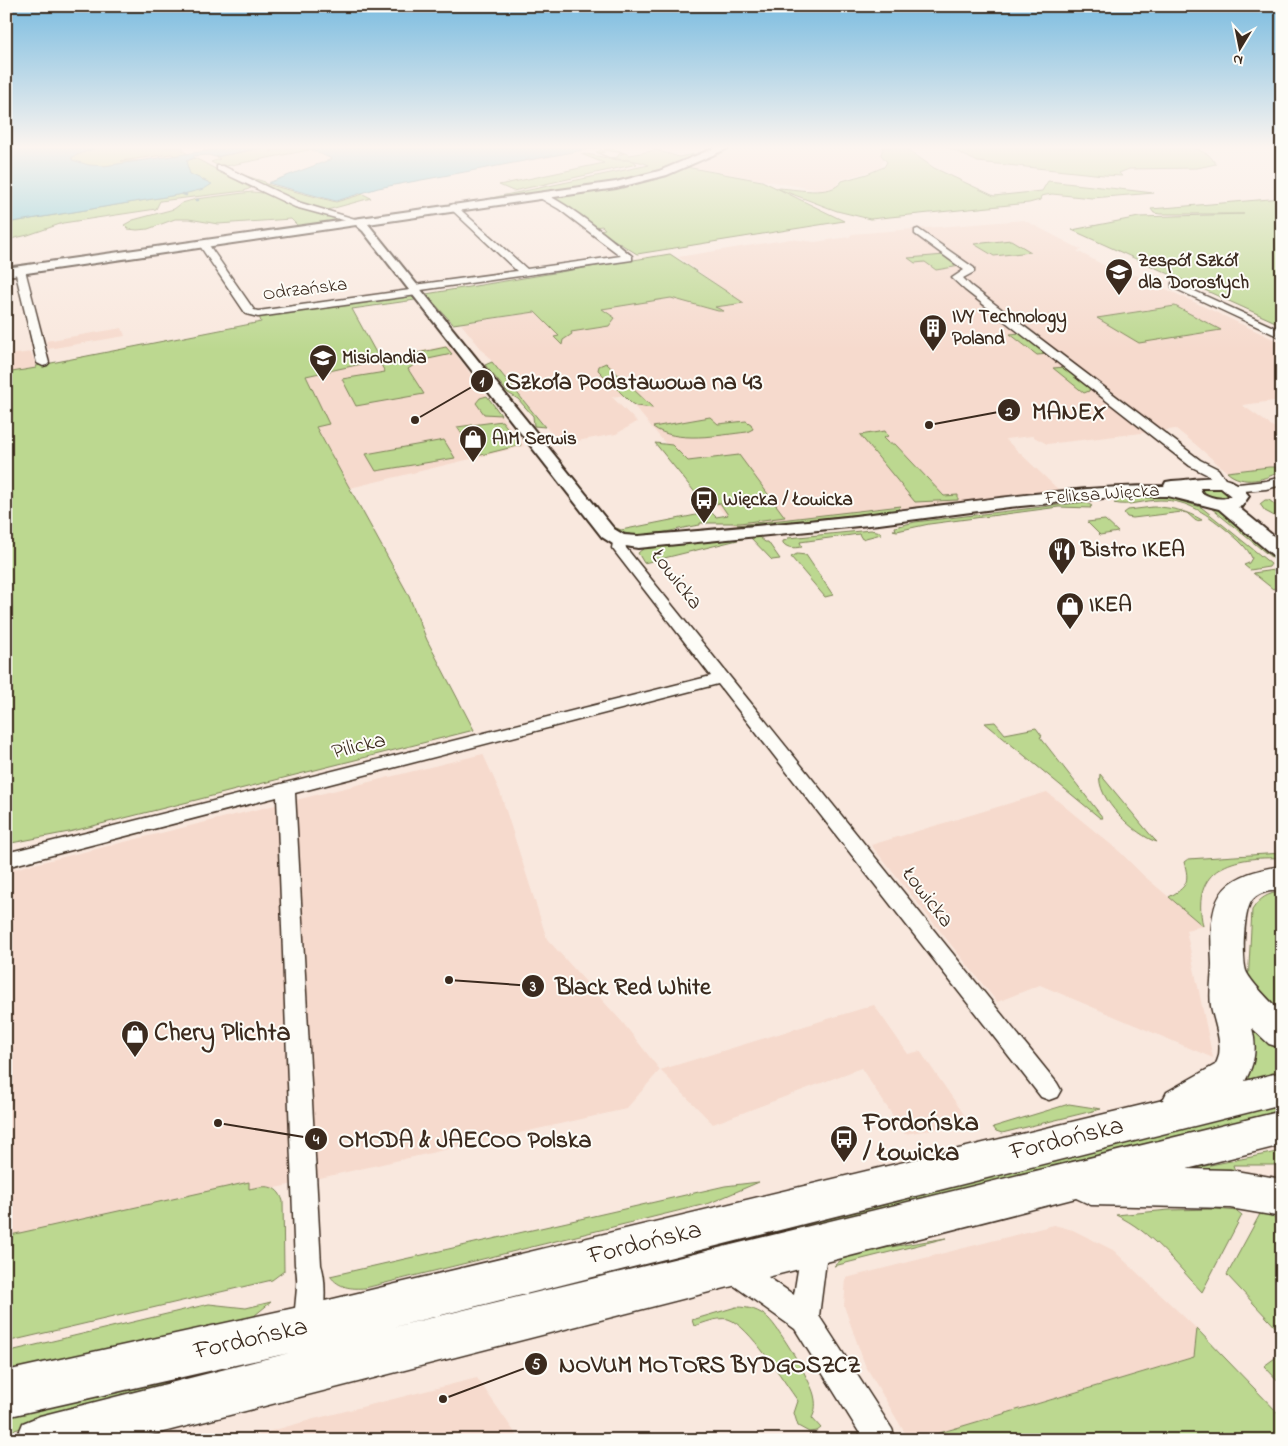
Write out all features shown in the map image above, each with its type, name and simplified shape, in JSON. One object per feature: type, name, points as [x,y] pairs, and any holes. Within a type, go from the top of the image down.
[{"type":"main road","points":[[1155,1119],[1218,1082],[1234,1069],[1238,1053],[1229,1004],[1228,936],[1233,903],[1241,891],[1248,886],[1282,878]]},
{"type":"main road","points":[[1229,974],[1264,1020],[1282,1032]]},
{"type":"main road","name":"Fordońska","points":[[6,1394],[308,1328],[1282,1088]]},
{"type":"main road","name":"Fordońska","points":[[40,1440],[1282,1128]]},
{"type":"main road","points":[[1054,1186],[1230,1189],[1282,1198]]},
{"type":"street","points":[[334,214],[358,221]]},
{"type":"street","points":[[6,272],[406,214]]},
{"type":"street","points":[[461,214],[525,274]]},
{"type":"street","name":"Odrzańska","points":[[203,243],[250,312],[258,314],[629,258],[572,214]]},
{"type":"street","name":"Łowicka","points":[[358,221],[367,229],[608,533],[619,540],[618,546],[627,558],[1049,1090]]},
{"type":"street","points":[[918,232],[971,270],[957,278],[968,288],[1196,463],[1213,472],[1282,553]]},
{"type":"street","points":[[20,270],[43,363]]},
{"type":"street","points":[[1175,284],[1282,335]]},
{"type":"street","points":[[1196,463],[1202,474],[1196,488]]},
{"type":"street","points":[[1231,495],[1264,492],[1282,482]]},
{"type":"street","name":"Feliksa Więcka","points":[[619,540],[638,542],[879,519],[1009,502],[1124,491],[1168,491],[1196,488],[1208,502],[1231,495]]},
{"type":"street","points":[[1231,495],[1282,537]]},
{"type":"street","name":"Pilicka","points":[[6,860],[722,678]]},
{"type":"street","points":[[286,790],[302,1163],[308,1265],[311,1274],[308,1328]]},
{"type":"street","points":[[805,1319],[815,1245]]},
{"type":"street","points":[[730,1267],[805,1319],[881,1440]]},
{"type":"shaded area","points":[[1024,220],[1082,250],[1077,251],[1126,277],[1136,275],[1282,343],[1282,400],[1242,405],[1282,433],[1282,465],[1227,472],[1176,429],[1047,444],[1032,436],[1005,439],[1061,492],[738,531],[625,395],[612,397],[637,422],[616,434],[560,444],[461,324],[535,312],[669,296],[713,307],[743,303],[678,257],[791,239],[815,242],[849,237],[852,234]]},
{"type":"shaded area","points":[[122,328],[125,336],[48,349],[46,341]]},
{"type":"shaded area","points":[[6,330],[10,355],[31,352],[37,368],[6,373]]},
{"type":"shaded area","points":[[449,345],[524,446],[350,488],[316,427],[328,424],[306,376]]},
{"type":"shaded area","points":[[483,754],[500,792],[547,939],[623,1023],[660,1070],[626,1109],[6,1249],[6,871]]},
{"type":"shaded area","points":[[1047,792],[1120,852],[1144,876],[1203,926],[1186,930],[1213,1058],[1040,985],[997,1002],[871,845]]},
{"type":"shaded area","points":[[874,1005],[908,1054],[920,1051],[970,1123],[905,1134],[861,1068],[713,1124],[660,1070]]},
{"type":"shaded area","points":[[1054,1225],[1073,1230],[1113,1250],[1197,1329],[1194,1357],[916,1440],[909,1440],[865,1365],[844,1306],[846,1278]]},
{"type":"shaded area","points":[[477,1378],[520,1440],[239,1440],[314,1419]]},
{"type":"green space","points":[[58,214],[120,214],[63,223],[6,240],[6,223]]},
{"type":"green space","points":[[154,214],[326,214],[349,221],[299,227],[291,219],[218,224],[189,219],[175,219],[148,229],[137,230],[128,229],[124,225],[133,220]]},
{"type":"green space","points":[[575,214],[831,214],[844,221],[637,254],[598,230],[605,229],[602,226],[594,227]]},
{"type":"green space","points":[[851,214],[915,214],[870,219]]},
{"type":"green space","points":[[1282,214],[1282,325],[1072,230],[1139,217]]},
{"type":"green space","points":[[1011,240],[1031,252],[994,256],[974,244]]},
{"type":"green space","points":[[670,254],[744,303],[715,307],[724,311],[718,311],[671,298],[602,309],[615,318],[609,326],[571,332],[572,334],[563,340],[562,345],[554,337],[559,336],[535,312],[453,324],[426,294]]},
{"type":"green space","points":[[945,255],[960,266],[936,270],[925,262],[915,263],[908,258]]},
{"type":"green space","points":[[410,295],[415,300],[352,309],[380,360],[306,376],[329,424],[316,427],[408,594],[427,640],[474,730],[69,832],[6,844],[6,373],[261,322],[259,316]]},
{"type":"green space","points":[[1175,306],[1221,330],[1139,343],[1097,318]]},
{"type":"green space","points":[[1021,333],[1050,354],[1037,355],[1010,334]]},
{"type":"green space","points":[[446,347],[452,354],[414,362],[414,365],[408,369],[424,394],[356,406],[342,379],[385,372],[379,361]]},
{"type":"green space","points":[[492,362],[545,427],[534,426],[533,416],[518,399],[508,393],[485,365]]},
{"type":"green space","points":[[606,363],[653,408],[636,406],[631,403],[598,370],[599,366]]},
{"type":"green space","points":[[1066,367],[1090,387],[1089,391],[1084,393],[1053,368]]},
{"type":"green space","points":[[487,396],[501,415],[484,414],[476,403],[480,398]]},
{"type":"green space","points":[[710,417],[718,424],[746,421],[751,424],[753,429],[747,432],[724,435],[686,437],[663,432],[653,427]]},
{"type":"green space","points":[[502,421],[521,445],[477,456],[457,427]]},
{"type":"green space","points":[[885,431],[888,436],[883,438],[889,444],[895,444],[944,496],[958,495],[958,500],[915,502],[860,435]]},
{"type":"green space","points":[[444,440],[455,458],[376,471],[366,454]]},
{"type":"green space","points":[[655,443],[672,445],[688,461],[739,455],[785,517],[740,523],[700,523],[700,525],[644,535],[633,535],[623,532],[614,527],[621,530],[711,512],[716,517],[728,515],[720,503],[706,506]]},
{"type":"green space","points":[[1269,467],[1282,470],[1262,479],[1254,480],[1240,479],[1227,472]]},
{"type":"green space","points":[[1218,487],[1229,493],[1229,497],[1223,500],[1204,496],[1199,490],[1201,488]]},
{"type":"green space","points":[[1137,496],[1170,498],[1201,507],[1271,564],[1269,567],[1250,570],[1244,565],[1249,563],[1252,558],[1248,550],[1213,520],[1189,506],[1160,500],[1125,504],[1114,503],[1116,503],[1115,500],[1117,499]]},
{"type":"green space","points":[[1265,500],[1269,500],[1282,510],[1282,520],[1265,511],[1260,504]]},
{"type":"green space","points":[[1085,502],[1092,506],[1091,508],[1059,507],[929,524],[897,531],[893,530],[896,530],[895,527],[915,522]]},
{"type":"green space","points":[[1199,503],[1225,510],[1282,560],[1282,566],[1211,508]]},
{"type":"green space","points":[[901,506],[897,510],[764,525],[737,525]]},
{"type":"green space","points":[[1153,507],[1179,510],[1191,514],[1202,520],[1196,521],[1187,513],[1182,512],[1133,518],[1127,517],[1124,513],[1128,510]]},
{"type":"green space","points":[[1105,520],[1118,532],[1100,535],[1087,522]]},
{"type":"green space","points":[[871,530],[881,534],[862,539],[859,534],[800,542],[802,547],[797,548],[789,547],[783,543],[788,538]]},
{"type":"green space","points":[[753,536],[768,542],[780,559],[772,560],[750,537],[644,563],[638,553],[644,548],[649,547]]},
{"type":"green space","points":[[797,554],[806,555],[833,595],[825,597],[791,557]]},
{"type":"green space","points":[[1274,570],[1282,573],[1282,585],[1273,589],[1253,573]]},
{"type":"green space","points":[[995,722],[1005,734],[1036,728],[1042,736],[1040,737],[1103,818],[1100,818],[985,723]]},
{"type":"green space","points":[[1100,774],[1157,842],[1139,832],[1119,815],[1104,794],[1100,784]]},
{"type":"green space","points":[[1282,853],[1282,858],[1247,859],[1232,863],[1219,869],[1209,878],[1203,890],[1201,906],[1203,926],[1169,897],[1180,890],[1186,883],[1187,874],[1184,862],[1188,859]]},
{"type":"green space","points":[[1282,892],[1282,1023],[1248,984],[1252,910],[1264,897]]},
{"type":"green space","points":[[1239,1006],[1282,1041],[1282,1077],[1236,1088]]},
{"type":"green space","points":[[1282,1103],[1282,1114],[6,1432],[6,1413]]},
{"type":"green space","points":[[1069,1104],[1101,1109],[1002,1133],[996,1131],[993,1127]]},
{"type":"green space","points":[[1282,1151],[1282,1165],[1233,1165],[1238,1180],[1159,1175]]},
{"type":"green space","points":[[249,1182],[249,1189],[269,1187],[277,1191],[283,1201],[284,1271],[272,1280],[6,1342],[6,1236]]},
{"type":"green space","points":[[759,1182],[710,1203],[365,1288],[346,1287],[337,1283],[330,1276],[725,1186]]},
{"type":"green space","points":[[1266,1203],[1282,1207],[1282,1334],[1227,1275]]},
{"type":"green space","points":[[1216,1209],[1237,1211],[1242,1215],[1202,1292],[1152,1239],[1116,1215],[1169,1210]]},
{"type":"green space","points":[[946,1238],[834,1266],[848,1254]]},
{"type":"green space","points":[[271,1302],[249,1320],[6,1381],[6,1352],[209,1304],[246,1308]]},
{"type":"green space","points":[[736,1307],[754,1310],[765,1315],[787,1343],[812,1388],[815,1404],[812,1418],[821,1428],[817,1431],[809,1432],[798,1426],[794,1413],[798,1401],[756,1343],[736,1323],[728,1319],[719,1319],[694,1326],[692,1320]]},
{"type":"green space","points":[[1197,1329],[1282,1417],[1282,1440],[916,1440],[1194,1357]]},
{"type":"green space","points":[[1282,1353],[1282,1385],[1264,1366]]},
{"type":"water","points":[[6,214],[58,214],[6,223]]},
{"type":"place","name":"Zespół Szkół dla Dorosłych","points":[[1119,296]]},
{"type":"place","name":"IVY Technology Poland","points":[[933,352]]},
{"type":"place","name":"Misiolandia","points":[[323,382]]},
{"type":"place","name":"Szkoła Podstawowa na 43","points":[[415,420]]},
{"type":"place","name":"MANEX","points":[[929,425]]},
{"type":"place","name":"AIM Serwis","points":[[473,463]]},
{"type":"place","name":"Więcka / Łowicka","points":[[704,524]]},
{"type":"place","name":"Bistro IKEA","points":[[1062,575]]},
{"type":"place","name":"IKEA","points":[[1070,630]]},
{"type":"place","name":"Black Red White","points":[[449,980]]},
{"type":"place","name":"Chery Plichta","points":[[135,1058]]},
{"type":"place","name":"OMODA & JAECOO Polska","points":[[218,1123]]},
{"type":"place","name":"Fordońska / Łowicka","points":[[844,1163]]},
{"type":"place","name":"NOVUM MOTORS BYDGOSZCZ","points":[[443,1399]]}]
